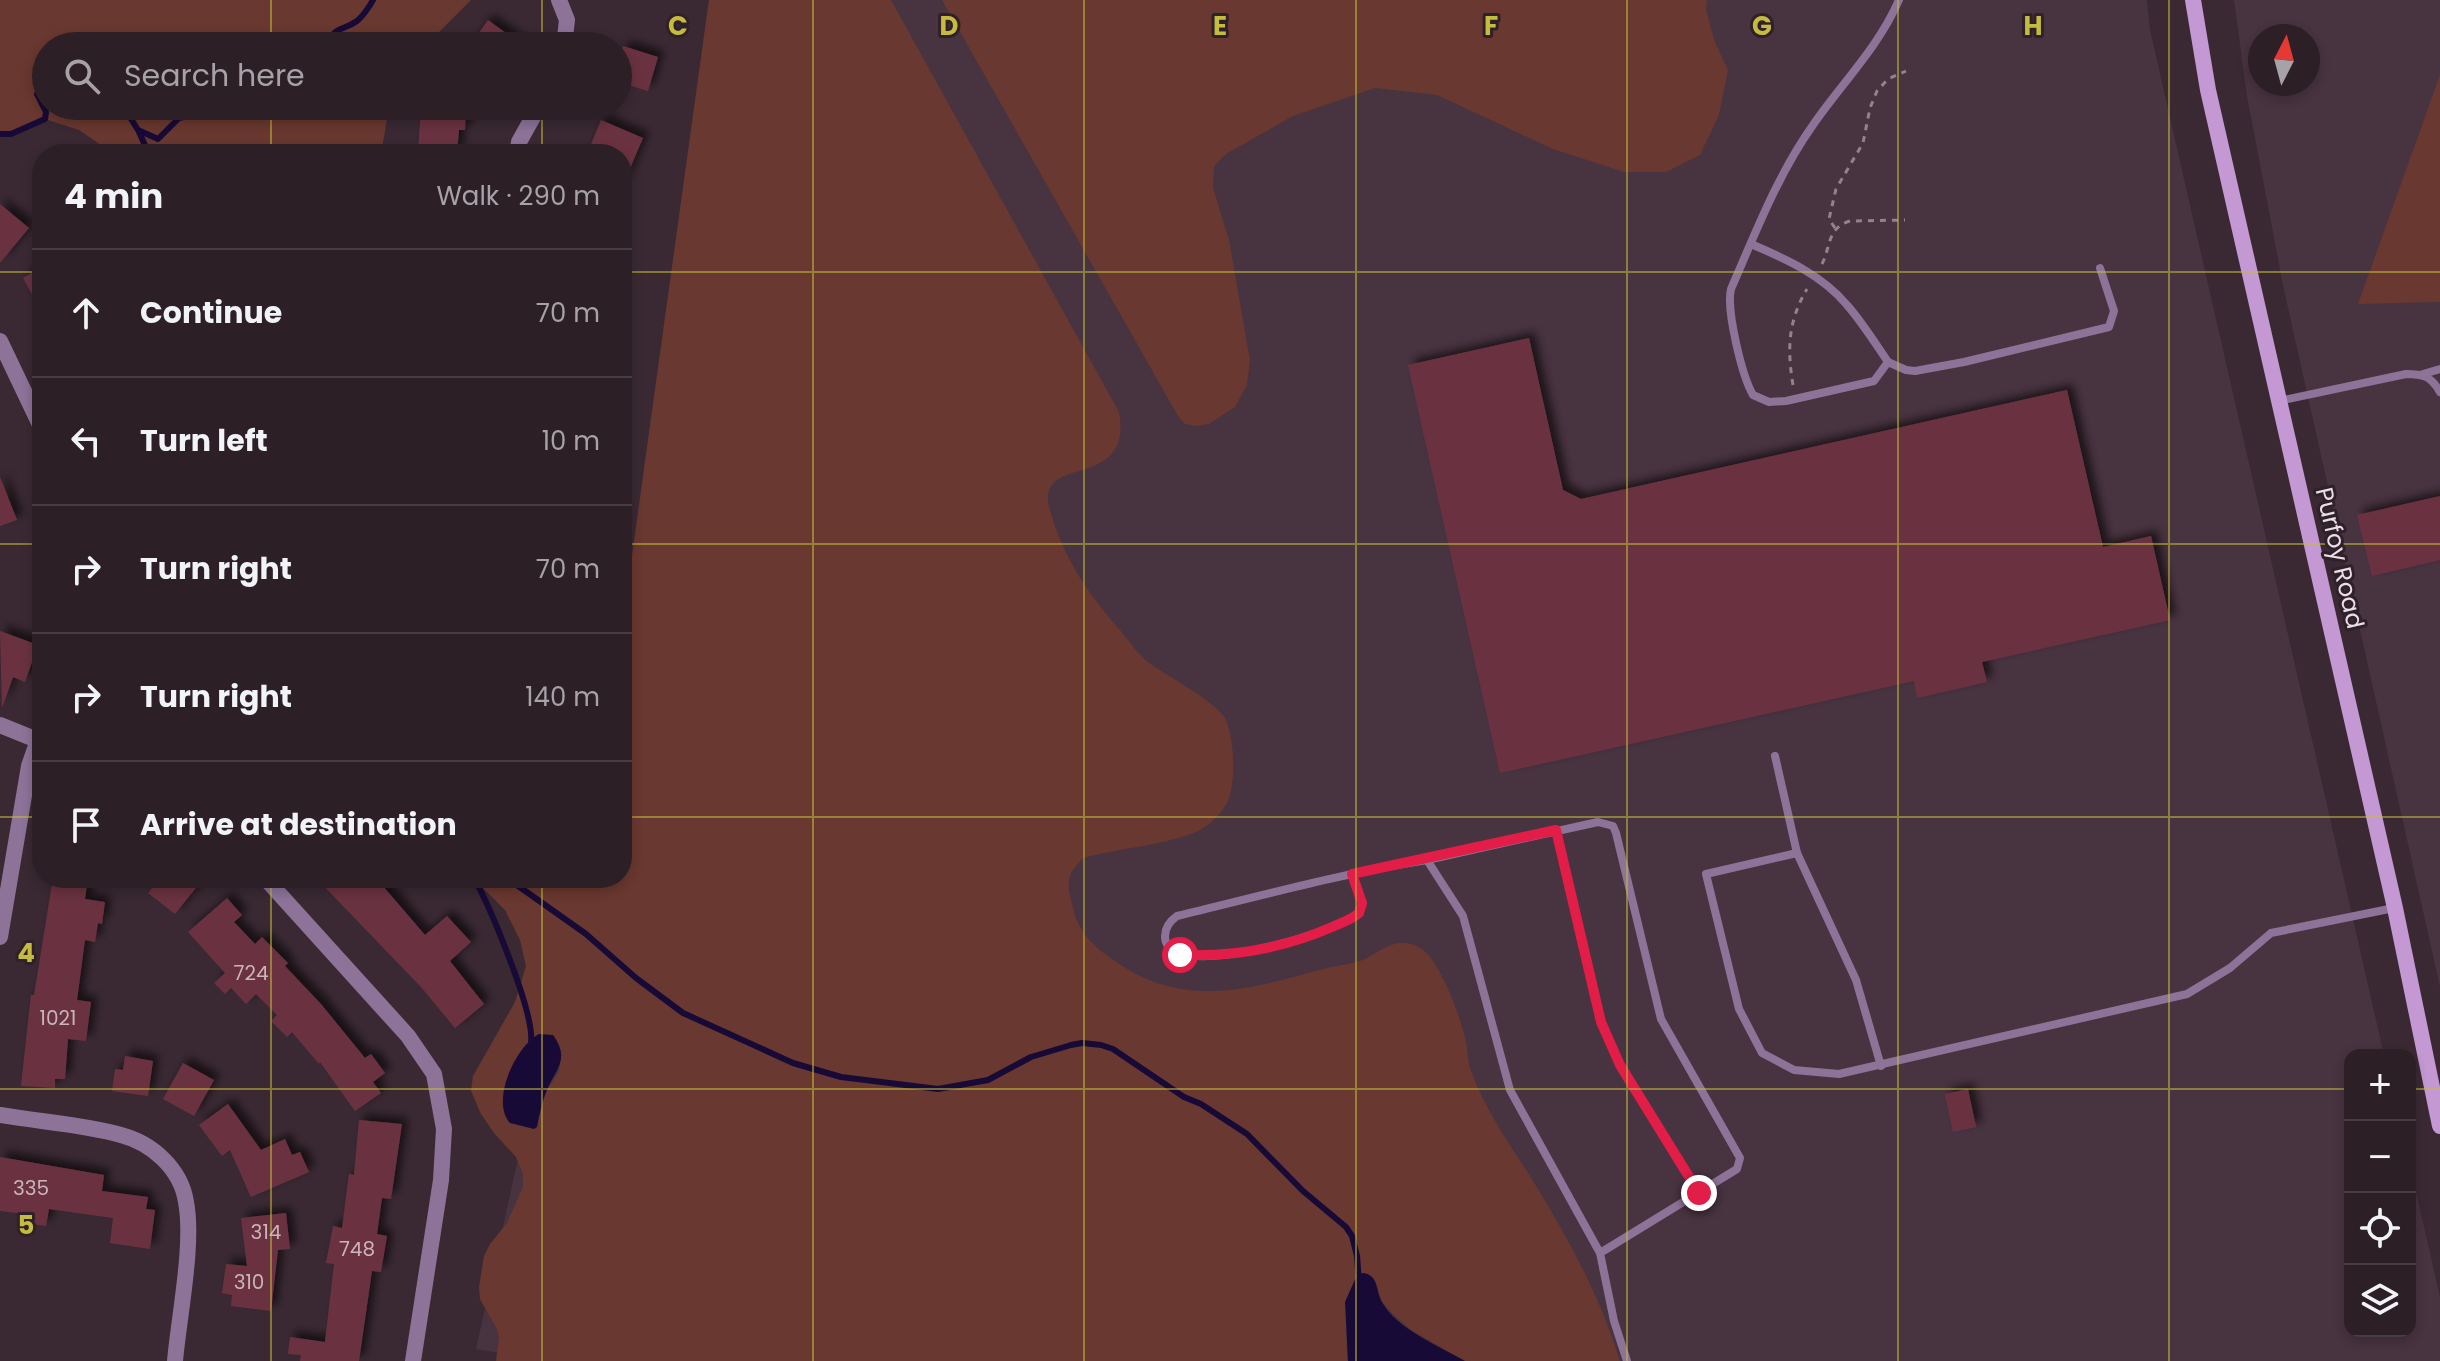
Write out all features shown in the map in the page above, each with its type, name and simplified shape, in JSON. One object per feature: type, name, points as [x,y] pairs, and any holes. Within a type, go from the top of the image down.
[{"type":"street","points":[[559,0],[567,20],[566,32]]},
{"type":"street","name":"Purfoy Road","points":[[2193,0],[2208,90],[2395,908],[2434,1058],[2440,1126]]},
{"type":"street","points":[[519,144],[531,120]]},
{"type":"street","points":[[0,341],[32,408]]},
{"type":"street","points":[[0,725],[32,734]]},
{"type":"street","points":[[0,937],[32,759]]},
{"type":"street","points":[[274,888],[408,1036],[434,1074],[444,1129],[441,1180],[413,1361]]},
{"type":"street","points":[[0,1115],[121,1135],[148,1145],[171,1167],[186,1200],[188,1235],[175,1361]]},
{"type":"lane","points":[[1888,362],[1874,381],[1769,402],[1753,395],[1747,382],[1729,298],[1795,152],[1881,37],[1899,0]]},
{"type":"lane","points":[[1751,244],[1787,260],[1828,285],[1848,306],[1888,362],[1915,371],[2109,327],[2114,311],[2100,268]]},
{"type":"lane","points":[[2279,401],[2440,369]]},
{"type":"lane","points":[[2423,374],[2434,381],[2440,392]]},
{"type":"lane","points":[[1775,756],[1797,853],[1856,980],[1881,1066]]},
{"type":"lane","points":[[1352,874],[1362,903],[1359,913],[1325,930],[1289,943],[1230,954],[1180,955],[1171,952],[1166,945],[1166,929],[1177,916],[1352,874],[1556,830],[1598,822],[1613,826],[1661,1019],[1740,1158],[1737,1169],[1600,1253]]},
{"type":"lane","points":[[1556,830],[1601,1022],[1620,1065],[1699,1193]]},
{"type":"lane","points":[[1797,853],[1706,874],[1739,1009],[1762,1053],[1794,1070],[1839,1074],[1881,1066],[2187,994],[2230,968],[2271,933],[2395,908]]},
{"type":"lane","points":[[1427,860],[1463,916],[1510,1090],[1600,1253],[1614,1321],[1627,1361]]},
{"type":"path","points":[[1835,228],[1829,219],[1831,200],[1863,143],[1873,99],[1888,79],[1906,71]]},
{"type":"path","points":[[1820,267],[1835,228],[1850,221],[1905,220]]},
{"type":"path","points":[[1793,388],[1789,358],[1790,327],[1809,285]]},
{"type":"shaded area","points":[[0,0],[471,0],[439,32],[32,32],[32,120],[43,120],[11,134],[0,134]]},
{"type":"shaded area","points":[[709,0],[2147,0],[2150,30],[2383,1049],[2344,1049],[2344,1337],[2416,1337],[2416,1192],[2440,1297],[2440,1361],[548,1361],[476,1349],[578,888],[632,888],[632,556]]},
{"type":"shaded area","points":[[709,0],[891,0],[1119,412],[1120,437],[1112,454],[1099,463],[1056,481],[1049,492],[1050,510],[1062,544],[1087,589],[1137,651],[1221,713],[1231,738],[1233,769],[1229,798],[1211,822],[1183,837],[1083,858],[1072,871],[1069,889],[1081,929],[1106,954],[1145,978],[1170,987],[1194,990],[1218,991],[1268,983],[1360,961],[1399,943],[1422,949],[1449,992],[1466,1041],[1470,1067],[1483,1099],[1581,1266],[1603,1312],[1620,1361],[1465,1361],[1411,1330],[1382,1302],[1375,1280],[1363,1273],[1357,1278],[1350,1300],[1348,1361],[496,1361],[499,1337],[480,1299],[479,1287],[484,1256],[507,1223],[523,1187],[523,1174],[516,1157],[481,1114],[471,1091],[473,1076],[515,1002],[526,966],[520,940],[505,910],[483,888],[632,888],[632,556]],"holes":[[[523,1049],[561,1050],[559,1071],[545,1093],[537,1127],[512,1067]]]},
{"type":"shaded area","points":[[942,0],[1707,0],[1706,9],[1714,40],[1728,70],[1719,115],[1700,155],[1666,172],[1624,172],[1553,149],[1437,95],[1375,88],[1293,116],[1226,154],[1214,166],[1213,188],[1229,240],[1250,360],[1247,385],[1235,407],[1209,424],[1197,426],[1185,424],[1178,416]]},
{"type":"shaded area","points":[[2234,0],[2440,0],[2440,987],[2284,290],[2247,96]]},
{"type":"shaded area","points":[[2440,75],[2440,302],[2358,304]]},
{"type":"shaded area","points":[[48,120],[387,120],[383,144],[99,144],[79,130]]},
{"type":"shaded area","points":[[539,1034],[553,1035],[561,1059],[534,1129],[510,1123],[503,1102],[504,1088],[514,1062],[530,1040]]},
{"type":"shaded area","points":[[1363,1273],[1372,1277],[1382,1302],[1397,1320],[1465,1361],[1348,1361],[1345,1302],[1357,1275]]},
{"type":"building","points":[[488,20],[505,32],[480,32]]},
{"type":"building","points":[[632,49],[658,57],[648,91],[632,86]]},
{"type":"building","points":[[420,120],[466,120],[465,130],[459,130],[458,144],[418,144]]},
{"type":"building","points":[[601,120],[643,138],[632,164],[632,144],[591,144]]},
{"type":"building","points":[[0,204],[29,228],[0,263]]},
{"type":"building","points":[[32,273],[32,294],[23,278]]},
{"type":"building","points":[[1529,338],[1563,490],[1581,499],[2067,390],[2103,547],[2151,536],[2170,620],[1982,662],[1987,682],[1917,698],[1914,681],[1500,773],[1408,365]]},
{"type":"building","points":[[0,477],[17,520],[0,526]]},
{"type":"building","points":[[2440,496],[2440,560],[2372,576],[2357,515]]},
{"type":"building","points":[[0,631],[32,643],[32,662],[25,682],[13,677],[2,708]]},
{"type":"building","points":[[51,888],[87,888],[85,899],[105,902],[102,924],[98,923],[95,942],[85,940],[77,1000],[91,1002],[86,1041],[68,1039],[65,1079],[55,1079],[55,1088],[21,1086],[31,995],[34,995]]},
{"type":"building","points":[[152,888],[196,888],[175,914],[148,893]]},
{"type":"building","points":[[326,888],[385,888],[425,935],[447,916],[471,942],[450,961],[484,1004],[455,1028],[421,987]]},
{"type":"building","points":[[227,898],[242,915],[234,922],[255,944],[262,937],[288,963],[285,966],[365,1058],[371,1054],[385,1073],[373,1082],[381,1093],[355,1111],[320,1062],[292,1032],[287,1037],[271,1021],[277,1015],[256,994],[246,1004],[231,988],[225,994],[214,983],[225,973],[188,932]]},
{"type":"building","points":[[125,1056],[153,1061],[148,1096],[112,1091],[115,1069],[123,1070]]},
{"type":"building","points":[[183,1063],[214,1080],[194,1116],[163,1099]]},
{"type":"building","points":[[1968,1089],[1976,1127],[1953,1132],[1945,1094]]},
{"type":"building","points":[[228,1104],[261,1150],[285,1139],[292,1155],[300,1152],[309,1172],[251,1197],[230,1150],[222,1156],[199,1125]]},
{"type":"building","points":[[359,1120],[402,1124],[391,1199],[382,1198],[377,1234],[387,1236],[381,1272],[372,1271],[359,1361],[300,1361],[301,1355],[288,1354],[290,1337],[325,1342],[334,1264],[326,1263],[333,1226],[342,1228],[349,1174],[354,1175]]},
{"type":"building","points":[[0,1157],[104,1175],[102,1191],[148,1197],[146,1209],[155,1210],[150,1249],[110,1243],[113,1218],[49,1209],[46,1226],[24,1223],[25,1214],[0,1211]]},
{"type":"building","points":[[286,1213],[290,1249],[278,1250],[271,1311],[231,1306],[232,1295],[222,1293],[226,1264],[247,1266],[241,1218]]},
{"type":"waterway","points":[[335,32],[357,21],[373,0]]},
{"type":"waterway","points":[[0,134],[11,134],[43,120]]},
{"type":"waterway","points":[[132,120],[138,130],[158,139],[177,120]]},
{"type":"waterway","points":[[139,132],[144,144]]},
{"type":"waterway","points":[[479,888],[519,985],[531,1043]]},
{"type":"waterway","points":[[521,888],[586,934],[636,978],[683,1013],[793,1063],[841,1077],[938,1089],[988,1080],[1031,1057],[1071,1045],[1082,1043],[1113,1049],[1184,1097],[1201,1104],[1247,1134],[1303,1191],[1346,1227],[1352,1236],[1357,1256],[1359,1282]]},
{"type":"route","points":[[1180,955],[1230,954],[1289,943],[1359,913],[1362,903],[1352,874],[1556,830],[1597,1011],[1606,1036],[1620,1065],[1699,1193]]}]
